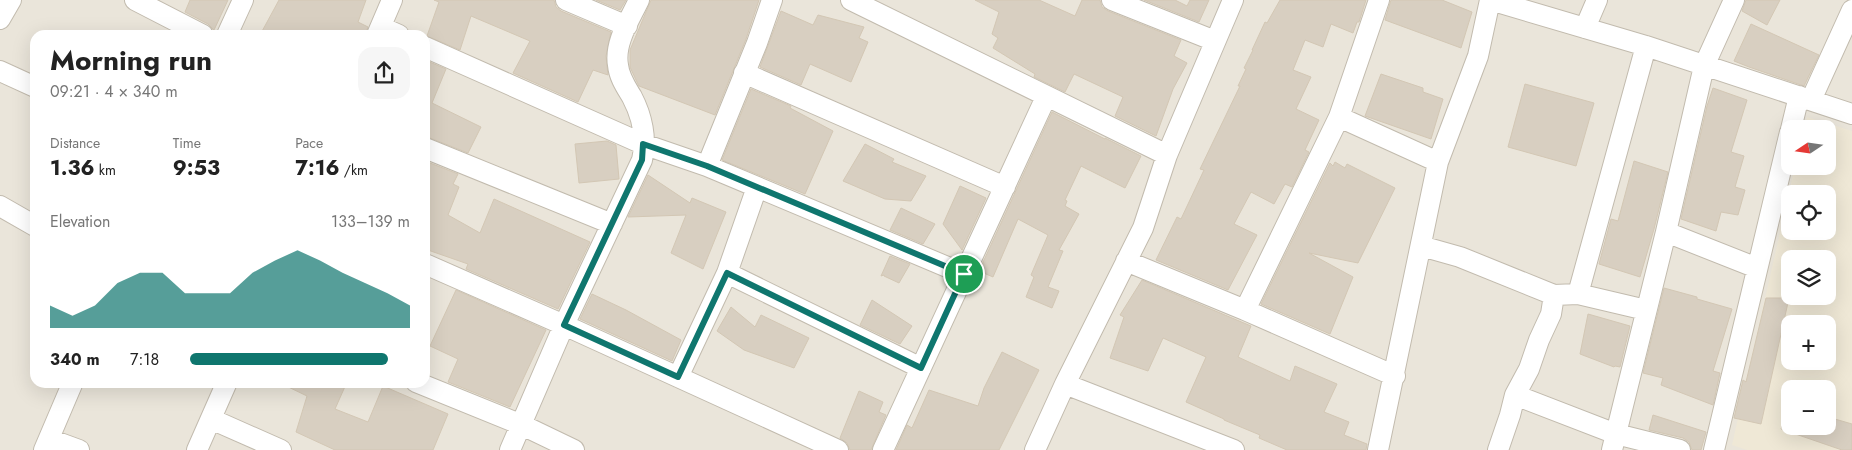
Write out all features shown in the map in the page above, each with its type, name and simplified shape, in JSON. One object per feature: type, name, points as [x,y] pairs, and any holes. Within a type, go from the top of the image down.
[{"type":"street","points":[[0,19],[12,0]]},
{"type":"street","points":[[135,0],[193,30]]},
{"type":"street","points":[[229,30],[243,0]]},
{"type":"street","points":[[385,30],[392,0]]},
{"type":"street","points":[[566,0],[626,26]]},
{"type":"street","points":[[510,450],[564,325],[642,160],[643,127],[622,80],[618,65],[620,41],[639,0]]},
{"type":"street","points":[[707,166],[757,43],[772,0]]},
{"type":"street","points":[[851,0],[1167,156]]},
{"type":"street","points":[[1112,0],[1215,41]]},
{"type":"street","points":[[1035,450],[1065,384],[1143,228],[1167,156],[1233,0]]},
{"type":"street","points":[[1244,310],[1339,117],[1379,0]]},
{"type":"street","points":[[1378,450],[1395,376],[1438,162],[1478,56],[1490,0],[1646,46],[1852,114]]},
{"type":"street","points":[[1585,28],[1597,0]]},
{"type":"street","points":[[1614,442],[1666,232],[1704,66],[1734,0]]},
{"type":"street","points":[[1795,120],[1852,10]]},
{"type":"street","points":[[1578,294],[1646,46]]},
{"type":"street","points":[[430,49],[643,144],[707,166],[964,274]]},
{"type":"street","points":[[0,71],[30,85]]},
{"type":"street","points":[[744,73],[1005,187]]},
{"type":"street","points":[[883,450],[1046,97]]},
{"type":"street","points":[[1339,117],[1438,162]]},
{"type":"street","points":[[430,150],[612,224]]},
{"type":"street","points":[[1714,450],[1781,168]]},
{"type":"street","points":[[678,377],[727,273],[757,187]]},
{"type":"street","points":[[0,206],[30,223]]},
{"type":"street","points":[[1666,232],[1757,268]]},
{"type":"street","points":[[1421,246],[1460,257],[1554,295],[1578,294],[1646,310]]},
{"type":"street","points":[[1126,261],[1395,376]]},
{"type":"street","points":[[430,266],[838,450]]},
{"type":"street","points":[[727,273],[921,368]]},
{"type":"street","points":[[1498,450],[1515,395],[1529,369],[1551,314],[1554,295]]},
{"type":"street","points":[[1065,384],[1234,450]]},
{"type":"street","points":[[71,388],[47,445],[79,450]]},
{"type":"street","points":[[198,450],[224,388]]},
{"type":"street","points":[[430,388],[574,450]]},
{"type":"street","points":[[1515,395],[1614,442],[1680,450]]},
{"type":"street","points":[[211,419],[281,450]]},
{"type":"shaded area","points":[[0,0],[1852,0],[1852,450],[0,450]]},
{"type":"shaded area","points":[[1836,126],[1852,131],[1852,450],[1747,450],[1732,445],[1781,228],[1781,240],[1836,240],[1836,185],[1791,185],[1793,175],[1836,175]]},
{"type":"building","points":[[190,0],[228,0],[214,30],[208,24],[185,12]]},
{"type":"building","points":[[279,0],[366,0],[358,22],[368,27],[367,30],[263,30]]},
{"type":"building","points":[[434,0],[554,0],[556,7],[561,11],[611,32],[606,56],[608,75],[593,70],[578,102],[513,73],[530,41],[471,16],[460,50],[430,37],[429,30],[439,2]]},
{"type":"building","points":[[596,0],[626,0],[620,10]]},
{"type":"building","points":[[651,0],[759,0],[746,39],[715,115],[639,86],[630,67],[630,50]]},
{"type":"building","points":[[975,0],[1039,0],[1075,16],[1082,0],[1100,0],[1102,7],[1108,11],[1181,40],[1174,56],[1187,63],[1173,89],[1156,136],[1115,116],[1123,97],[1074,74],[1065,92],[1034,77],[1035,74],[993,48],[998,38],[992,34],[999,12]]},
{"type":"building","points":[[1144,0],[1175,0],[1187,6],[1190,0],[1209,0],[1199,22]]},
{"type":"building","points":[[1280,0],[1366,0],[1359,22],[1357,22],[1353,33],[1331,24],[1323,47],[1305,40],[1293,70],[1311,77],[1296,109],[1319,120],[1305,150],[1309,152],[1292,187],[1285,184],[1274,204],[1251,192],[1234,224],[1257,235],[1228,290],[1156,260],[1177,217],[1181,219],[1204,170],[1200,169],[1240,86],[1238,86],[1252,50],[1265,22],[1267,23]]},
{"type":"building","points":[[1391,0],[1442,0],[1472,12],[1461,48],[1385,20]]},
{"type":"building","points":[[1746,0],[1780,0],[1767,25],[1742,11]]},
{"type":"building","points":[[781,11],[813,25],[818,15],[864,27],[859,38],[868,42],[851,82],[810,64],[801,85],[760,67]]},
{"type":"building","points":[[1751,24],[1819,55],[1804,86],[1734,61]]},
{"type":"building","points":[[430,62],[446,69],[432,103],[481,127],[468,153],[430,138]]},
{"type":"building","points":[[1381,74],[1423,88],[1423,92],[1443,99],[1431,139],[1365,116]]},
{"type":"building","points":[[1525,84],[1594,103],[1576,166],[1508,147]]},
{"type":"building","points":[[1713,88],[1747,100],[1731,152],[1744,156],[1735,187],[1745,190],[1738,215],[1721,212],[1716,231],[1681,219],[1707,106]]},
{"type":"building","points":[[751,89],[791,106],[790,108],[833,131],[805,194],[722,160]]},
{"type":"building","points":[[1052,112],[1141,156],[1125,188],[1081,166],[1065,200],[1067,201],[1065,206],[1079,214],[1059,250],[1063,251],[1048,287],[1059,291],[1052,308],[1026,297],[1034,277],[1031,275],[1048,235],[1018,219],[993,277],[979,271]]},
{"type":"building","points":[[607,141],[616,145],[619,179],[579,183],[575,144]]},
{"type":"building","points":[[865,144],[894,159],[892,162],[926,176],[911,201],[885,199],[843,181]]},
{"type":"building","points":[[1634,161],[1668,172],[1640,277],[1599,264],[1611,219],[1618,221]]},
{"type":"building","points":[[1335,162],[1345,168],[1347,164],[1395,188],[1358,263],[1309,253],[1353,277],[1330,334],[1261,304],[1330,163],[1333,166]]},
{"type":"building","points":[[430,163],[458,174],[453,184],[459,187],[448,215],[480,233],[494,199],[590,242],[558,309],[466,269],[468,264],[430,251]]},
{"type":"building","points":[[648,175],[690,203],[692,198],[726,212],[703,269],[671,253],[686,215],[628,217]]},
{"type":"building","points":[[960,186],[986,198],[962,250],[943,224]]},
{"type":"building","points":[[901,208],[935,224],[923,244],[890,230]]},
{"type":"building","points":[[890,256],[910,264],[899,283],[884,275],[881,276]]},
{"type":"building","points":[[1142,280],[1251,326],[1238,357],[1290,381],[1295,366],[1337,384],[1324,412],[1349,422],[1344,435],[1367,444],[1366,450],[1287,450],[1259,438],[1260,435],[1186,402],[1206,357],[1163,338],[1148,371],[1110,358],[1124,317],[1120,315]]},
{"type":"building","points":[[1664,288],[1732,309],[1713,371],[1720,373],[1713,405],[1661,385],[1663,378],[1643,373]]},
{"type":"building","points":[[456,290],[546,330],[510,407],[448,382],[458,359],[430,346]]},
{"type":"building","points":[[592,294],[681,340],[672,361],[580,319]]},
{"type":"building","points":[[1766,298],[1781,298],[1781,305],[1787,305],[1785,315],[1781,315],[1781,334],[1761,424],[1734,418],[1743,380],[1746,382]]},
{"type":"building","points":[[872,300],[912,326],[900,344],[860,325]]},
{"type":"building","points":[[731,307],[755,327],[761,315],[809,338],[794,368],[744,350],[717,331]]},
{"type":"building","points":[[1588,314],[1630,326],[1620,367],[1614,367],[1580,354]]},
{"type":"building","points":[[1002,352],[1039,370],[999,450],[896,450],[907,425],[912,428],[929,390],[978,406],[984,388]]},
{"type":"building","points":[[290,388],[344,388],[335,409],[368,422],[382,388],[388,388],[448,414],[433,450],[335,450],[296,432],[307,396]]},
{"type":"building","points":[[859,391],[883,402],[879,412],[886,415],[871,450],[850,450],[847,443],[840,438]]},
{"type":"building","points":[[1653,415],[1706,432],[1701,450],[1692,450],[1689,442],[1683,438],[1649,430]]},
{"type":"building","points":[[1836,419],[1852,424],[1852,450],[1842,450],[1798,435],[1836,435]]},
{"type":"route","points":[[643,144],[707,166],[964,274],[921,368],[727,273],[678,377],[564,325],[642,160],[643,144]]}]
